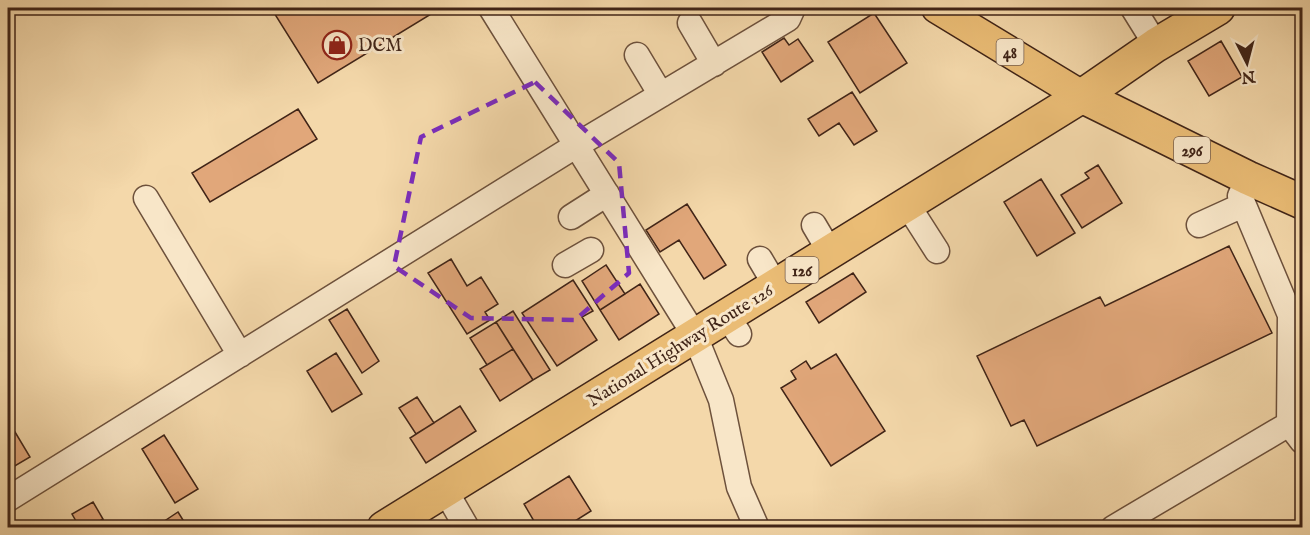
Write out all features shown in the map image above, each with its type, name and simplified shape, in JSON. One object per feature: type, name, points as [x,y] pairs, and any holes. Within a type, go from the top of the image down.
[{"type":"highway","name":"National Highway Route 126","points":[[384,528],[695,336],[733,325],[767,288],[822,239],[907,204],[1082,96],[1156,45],[1218,8]]},
{"type":"highway","name":"296","points":[[1082,96],[1246,191],[1302,202]]},
{"type":"main road","name":"48","points":[[937,8],[1082,96]]},
{"type":"street","points":[[490,8],[695,336],[721,400],[739,487],[757,528]]},
{"type":"street","points":[[8,499],[240,355],[464,209],[577,145],[788,19],[793,8]]},
{"type":"street","points":[[1133,8],[1156,45]]},
{"type":"street","points":[[690,23],[714,64]]},
{"type":"street","points":[[636,55],[661,95]]},
{"type":"street","points":[[1113,528],[1296,432],[1290,315],[1246,191],[1199,225]]},
{"type":"street","points":[[571,217],[607,194]]},
{"type":"street","points":[[146,198],[240,355]]},
{"type":"street","points":[[907,204],[937,251]]},
{"type":"street","points":[[565,265],[591,249]]},
{"type":"street","points":[[445,490],[467,528]]},
{"type":"highlighted area","points":[[535,82],[619,163],[629,273],[575,320],[471,318],[394,266],[421,137]]},
{"type":"building","name":"DCM","points":[[271,8],[441,8],[318,83]]},
{"type":"building","points":[[874,13],[907,63],[860,93],[828,42]]},
{"type":"building","points":[[784,38],[789,45],[798,39],[813,61],[781,82],[762,52]]},
{"type":"building","points":[[1221,41],[1242,77],[1209,96],[1188,61]]},
{"type":"building","points":[[852,92],[877,131],[854,145],[839,123],[819,136],[808,119]]},
{"type":"building","points":[[298,109],[317,139],[210,202],[192,173]]},
{"type":"building","points":[[1098,165],[1122,203],[1082,228],[1061,195],[1089,178],[1085,173]]},
{"type":"building","points":[[1041,179],[1075,233],[1037,256],[1004,202]]},
{"type":"building","points":[[687,204],[726,265],[704,279],[679,240],[660,252],[646,230]]},
{"type":"building","points":[[1229,246],[1272,333],[1037,446],[1024,420],[1011,426],[977,356],[1100,297],[1105,306]]},
{"type":"building","points":[[451,259],[467,286],[481,277],[498,304],[485,312],[490,320],[467,334],[428,273]]},
{"type":"building","points":[[606,265],[625,294],[600,310],[582,281]]},
{"type":"building","points":[[853,273],[866,292],[819,323],[806,302]]},
{"type":"building","points":[[573,280],[593,311],[582,317],[597,340],[557,366],[522,313]]},
{"type":"building","points":[[640,284],[659,314],[619,340],[600,310]]},
{"type":"building","points":[[347,309],[379,361],[362,373],[329,320]]},
{"type":"building","points":[[513,311],[550,370],[533,380],[496,322]]},
{"type":"building","points":[[496,322],[513,349],[487,365],[470,338]]},
{"type":"building","points":[[513,349],[533,380],[500,401],[480,369]]},
{"type":"building","points":[[336,353],[362,394],[332,412],[307,371]]},
{"type":"building","points":[[836,354],[885,431],[831,466],[781,388],[796,379],[791,371],[806,361],[811,369]]},
{"type":"building","points":[[417,397],[434,423],[416,434],[399,408]]},
{"type":"building","points":[[460,406],[476,431],[426,463],[410,438]]},
{"type":"building","points":[[15,432],[30,457],[8,470],[8,437]]},
{"type":"building","points":[[164,435],[198,489],[175,503],[142,449]]},
{"type":"building","points":[[569,476],[591,511],[564,528],[538,528],[524,504]]},
{"type":"building","points":[[93,502],[103,519],[89,528],[80,528],[72,514]]},
{"type":"building","points":[[178,512],[188,528],[154,528]]},
{"type":"building","points":[[11,513],[19,528],[8,528],[8,515]]},
{"type":"building","points":[[103,519],[108,528],[89,528]]},
{"type":"place","name":"DCM","points":[[337,45]]}]
